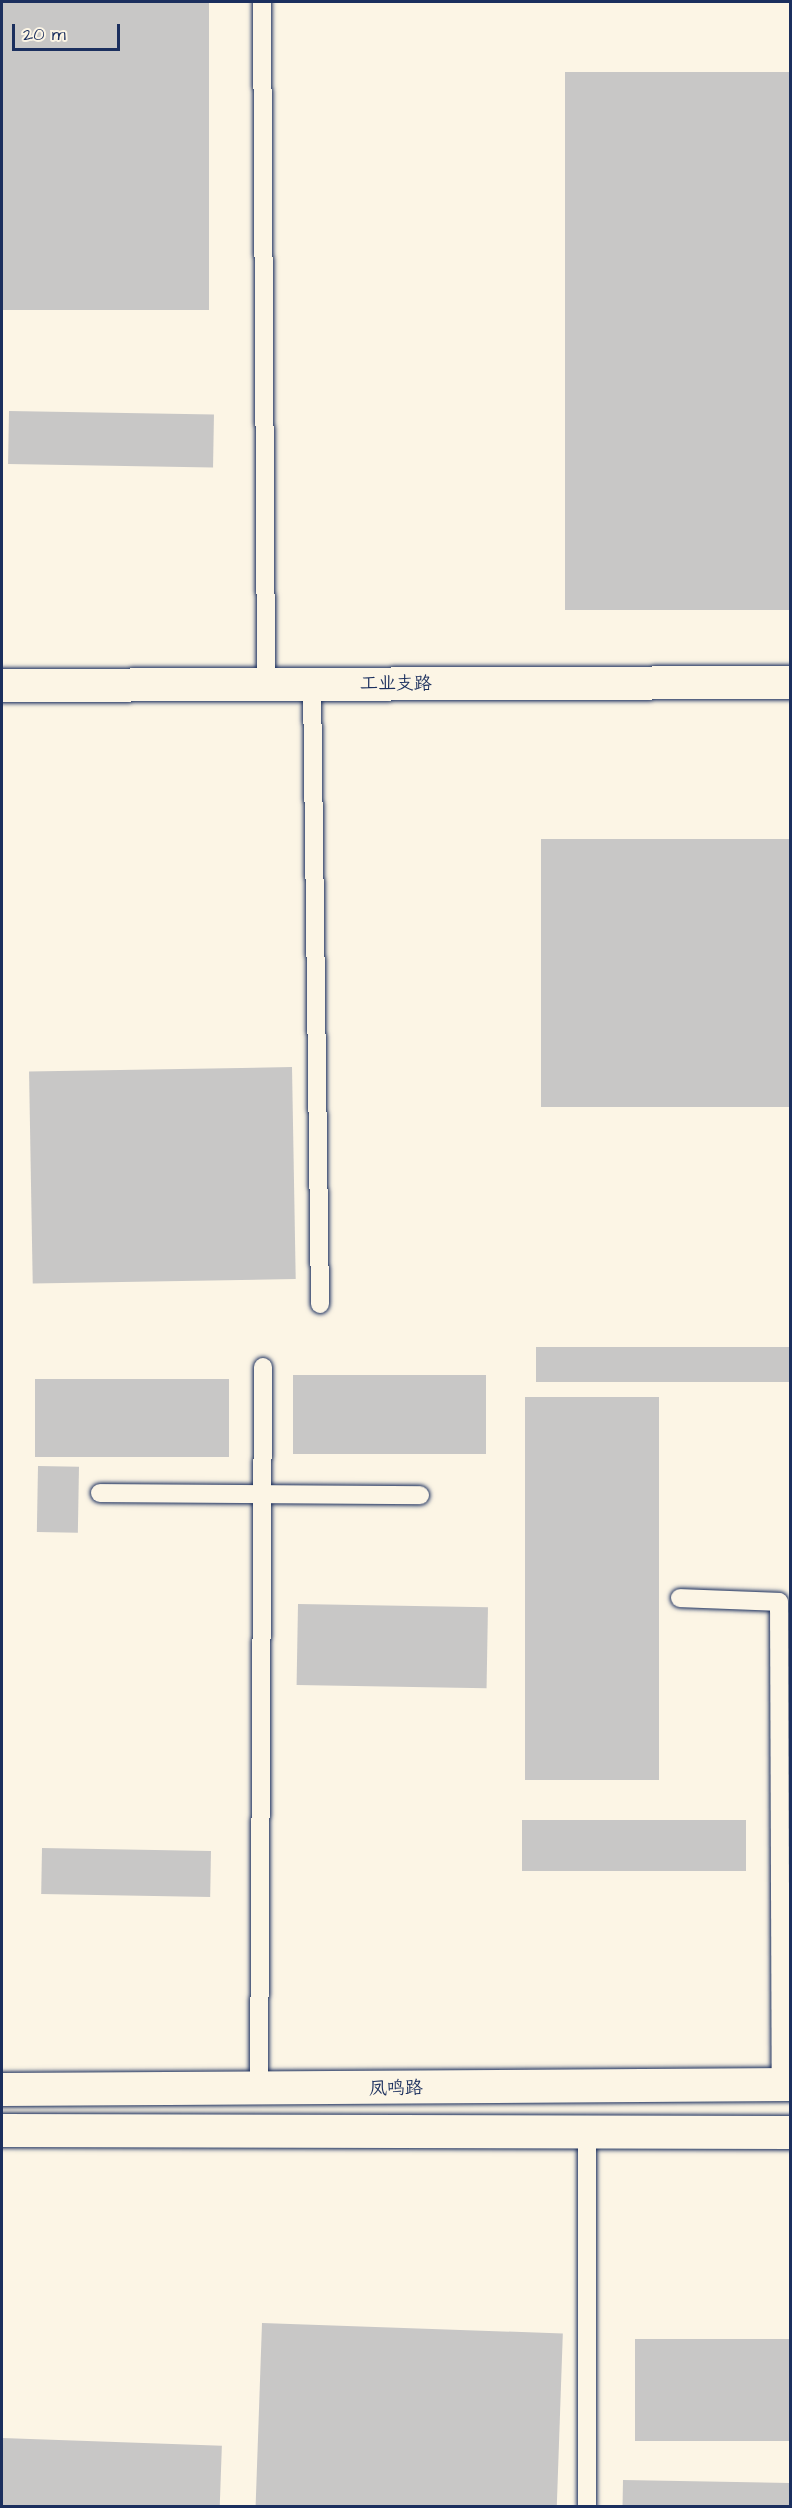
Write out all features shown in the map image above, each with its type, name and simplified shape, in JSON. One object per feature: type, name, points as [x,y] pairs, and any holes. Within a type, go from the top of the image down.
[{"type":"street","name":"工业支路","points":[[2,685],[790,682]]},
{"type":"street","name":"凤鸣路","points":[[2,2089],[259,2090],[786,2084]]},
{"type":"street","points":[[2,2130],[587,2129],[790,2132]]},
{"type":"lane","points":[[262,2],[266,684]]},
{"type":"lane","points":[[312,684],[320,1304]]},
{"type":"lane","points":[[259,2090],[262,1367]]},
{"type":"lane","points":[[100,1493],[420,1495]]},
{"type":"lane","points":[[680,1598],[779,1602],[786,2084]]},
{"type":"lane","points":[[586,2506],[587,2129]]},
{"type":"building","points":[[2,2],[209,2],[209,310],[2,310]]},
{"type":"building","points":[[565,72],[789,72],[789,610],[565,610]]},
{"type":"building","points":[[9,411],[214,415],[213,468],[8,464]]},
{"type":"building","points":[[541,839],[790,839],[790,1107],[541,1107]]},
{"type":"building","points":[[292,1067],[296,1279],[33,1284],[29,1072]]},
{"type":"building","points":[[536,1347],[790,1347],[790,1382],[536,1382]]},
{"type":"building","points":[[293,1375],[486,1375],[486,1454],[293,1454]]},
{"type":"building","points":[[35,1379],[229,1379],[229,1457],[35,1457]]},
{"type":"building","points":[[525,1397],[659,1397],[659,1780],[525,1780]]},
{"type":"building","points":[[38,1466],[79,1467],[78,1533],[37,1532]]},
{"type":"building","points":[[298,1604],[488,1607],[487,1688],[297,1685]]},
{"type":"building","points":[[522,1820],[746,1820],[746,1871],[522,1871]]},
{"type":"building","points":[[42,1848],[211,1851],[210,1897],[41,1894]]},
{"type":"building","points":[[262,2323],[563,2334],[557,2506],[256,2506]]},
{"type":"building","points":[[635,2339],[790,2339],[790,2441],[635,2441]]},
{"type":"building","points":[[2,2438],[222,2446],[220,2506],[2,2506]]},
{"type":"building","points":[[623,2480],[790,2483],[790,2506],[623,2506]]}]
